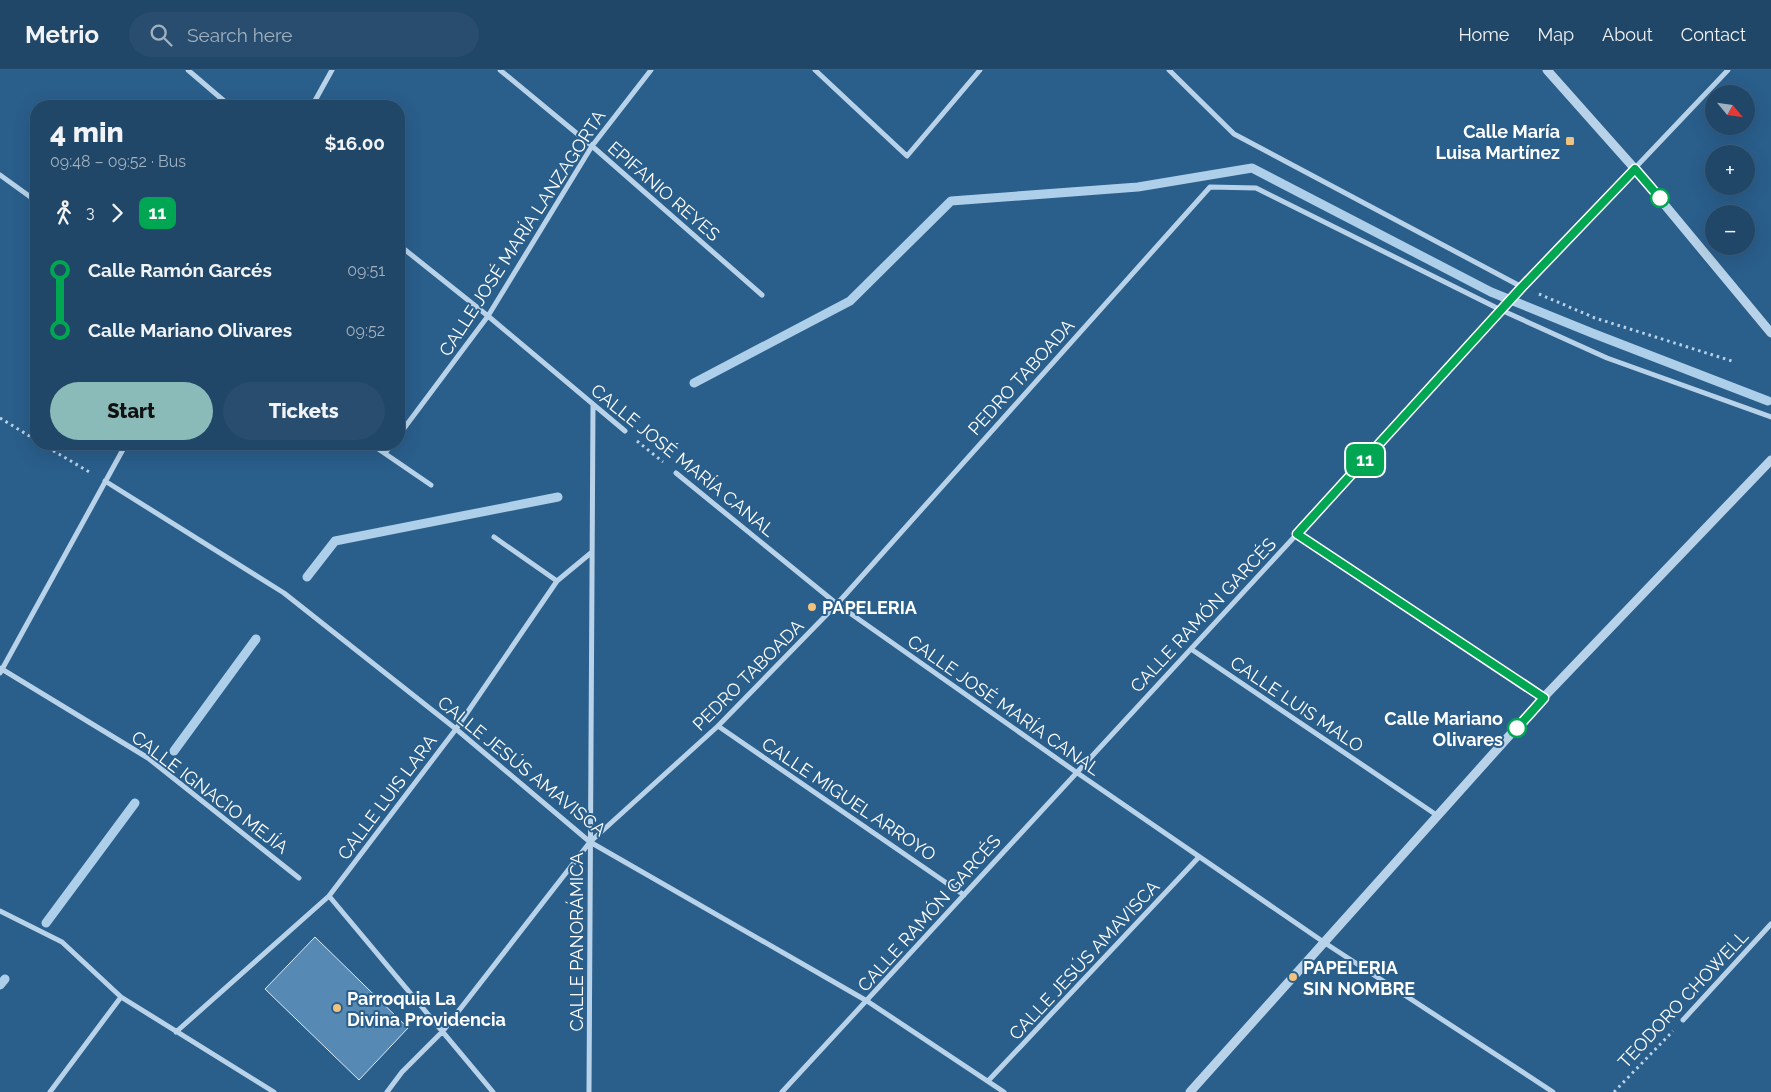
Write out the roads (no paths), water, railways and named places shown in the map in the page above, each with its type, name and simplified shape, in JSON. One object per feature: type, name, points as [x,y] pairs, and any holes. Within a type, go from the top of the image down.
[{"type":"street","points":[[188,70],[223,100]]},
{"type":"street","points":[[315,100],[332,70]]},
{"type":"street","name":"EPIFANIO REYES","points":[[500,70],[592,146],[762,295]]},
{"type":"street","name":"CALLE JOSÉ MARÍA LANZAGORTA","points":[[405,427],[488,316],[592,146],[651,70]]},
{"type":"street","points":[[815,70],[907,156],[980,70]]},
{"type":"street","points":[[1169,70],[1234,134],[1522,287]]},
{"type":"street","points":[[1547,70],[1635,169],[1771,333]]},
{"type":"street","name":"CALLE RAMÓN GARCÉS","points":[[782,1092],[1297,534],[1522,287],[1728,70]]},
{"type":"street","points":[[0,174],[30,197]]},
{"type":"street","name":"PEDRO TABOADA","points":[[387,1092],[402,1072],[444,1031],[590,842],[718,726],[837,604],[1210,187],[1256,188],[1501,310]]},
{"type":"street","name":"CALLE JOSÉ MARÍA CANAL","points":[[405,250],[488,316],[625,431]]},
{"type":"street","points":[[1501,310],[1607,358],[1771,417]]},
{"type":"street","points":[[592,552],[593,405]]},
{"type":"street","points":[[1,670],[123,450]]},
{"type":"street","points":[[380,450],[431,486]]},
{"type":"street","points":[[1190,1092],[1544,698],[1771,460]]},
{"type":"street","name":"CALLE JOSÉ MARÍA CANAL","points":[[676,473],[837,604],[1324,943],[1553,1092]]},
{"type":"street","name":"CALLE JESÚS AMAVISCA","points":[[105,482],[284,593],[456,730],[590,842],[867,1001],[1004,1092]]},
{"type":"street","points":[[1297,534],[1544,698]]},
{"type":"street","points":[[494,537],[557,581]]},
{"type":"street","name":"CALLE LUIS LARA","points":[[176,1032],[329,896],[456,730],[557,581],[592,552]]},
{"type":"street","name":"CALLE PANORÁMICA","points":[[589,1092],[592,552]]},
{"type":"street","name":"CALLE LUIS MALO","points":[[1191,649],[1438,816]]},
{"type":"street","name":"CALLE IGNACIO MEJÍA","points":[[1,670],[148,758],[299,878]]},
{"type":"street","name":"CALLE MIGUEL ARROYO","points":[[718,726],[964,895]]},
{"type":"street","name":"CALLE JESÚS AMAVISCA","points":[[988,1082],[1199,857]]},
{"type":"street","points":[[329,896],[444,1031],[493,1092]]},
{"type":"street","points":[[0,911],[62,942],[120,998],[274,1092]]},
{"type":"street","name":"TEODORO CHOWELL","points":[[1684,1020],[1771,924]]},
{"type":"street","points":[[50,1092],[120,998]]},
{"type":"waterway","points":[[694,383],[850,301],[951,201],[1138,187],[1252,168],[1491,292],[1768,401]]},
{"type":"waterway","points":[[307,577],[335,541],[558,497]]},
{"type":"waterway","points":[[174,751],[256,639]]},
{"type":"waterway","points":[[46,923],[135,803]]},
{"type":"waterway","points":[[0,985],[5,979]]},
{"type":"place","name":"Calle María Luisa Martínez","points":[[1570,141]]},
{"type":"place","name":"PAPELERIA","points":[[812,607]]},
{"type":"place","name":"Calle Mariano Olivares","points":[[1517,728]]},
{"type":"place","name":"PAPELERIA SIN NOMBRE","points":[[1293,977]]},
{"type":"place","name":"Parroquia La Divina Providencia","points":[[337,1008]]}]
